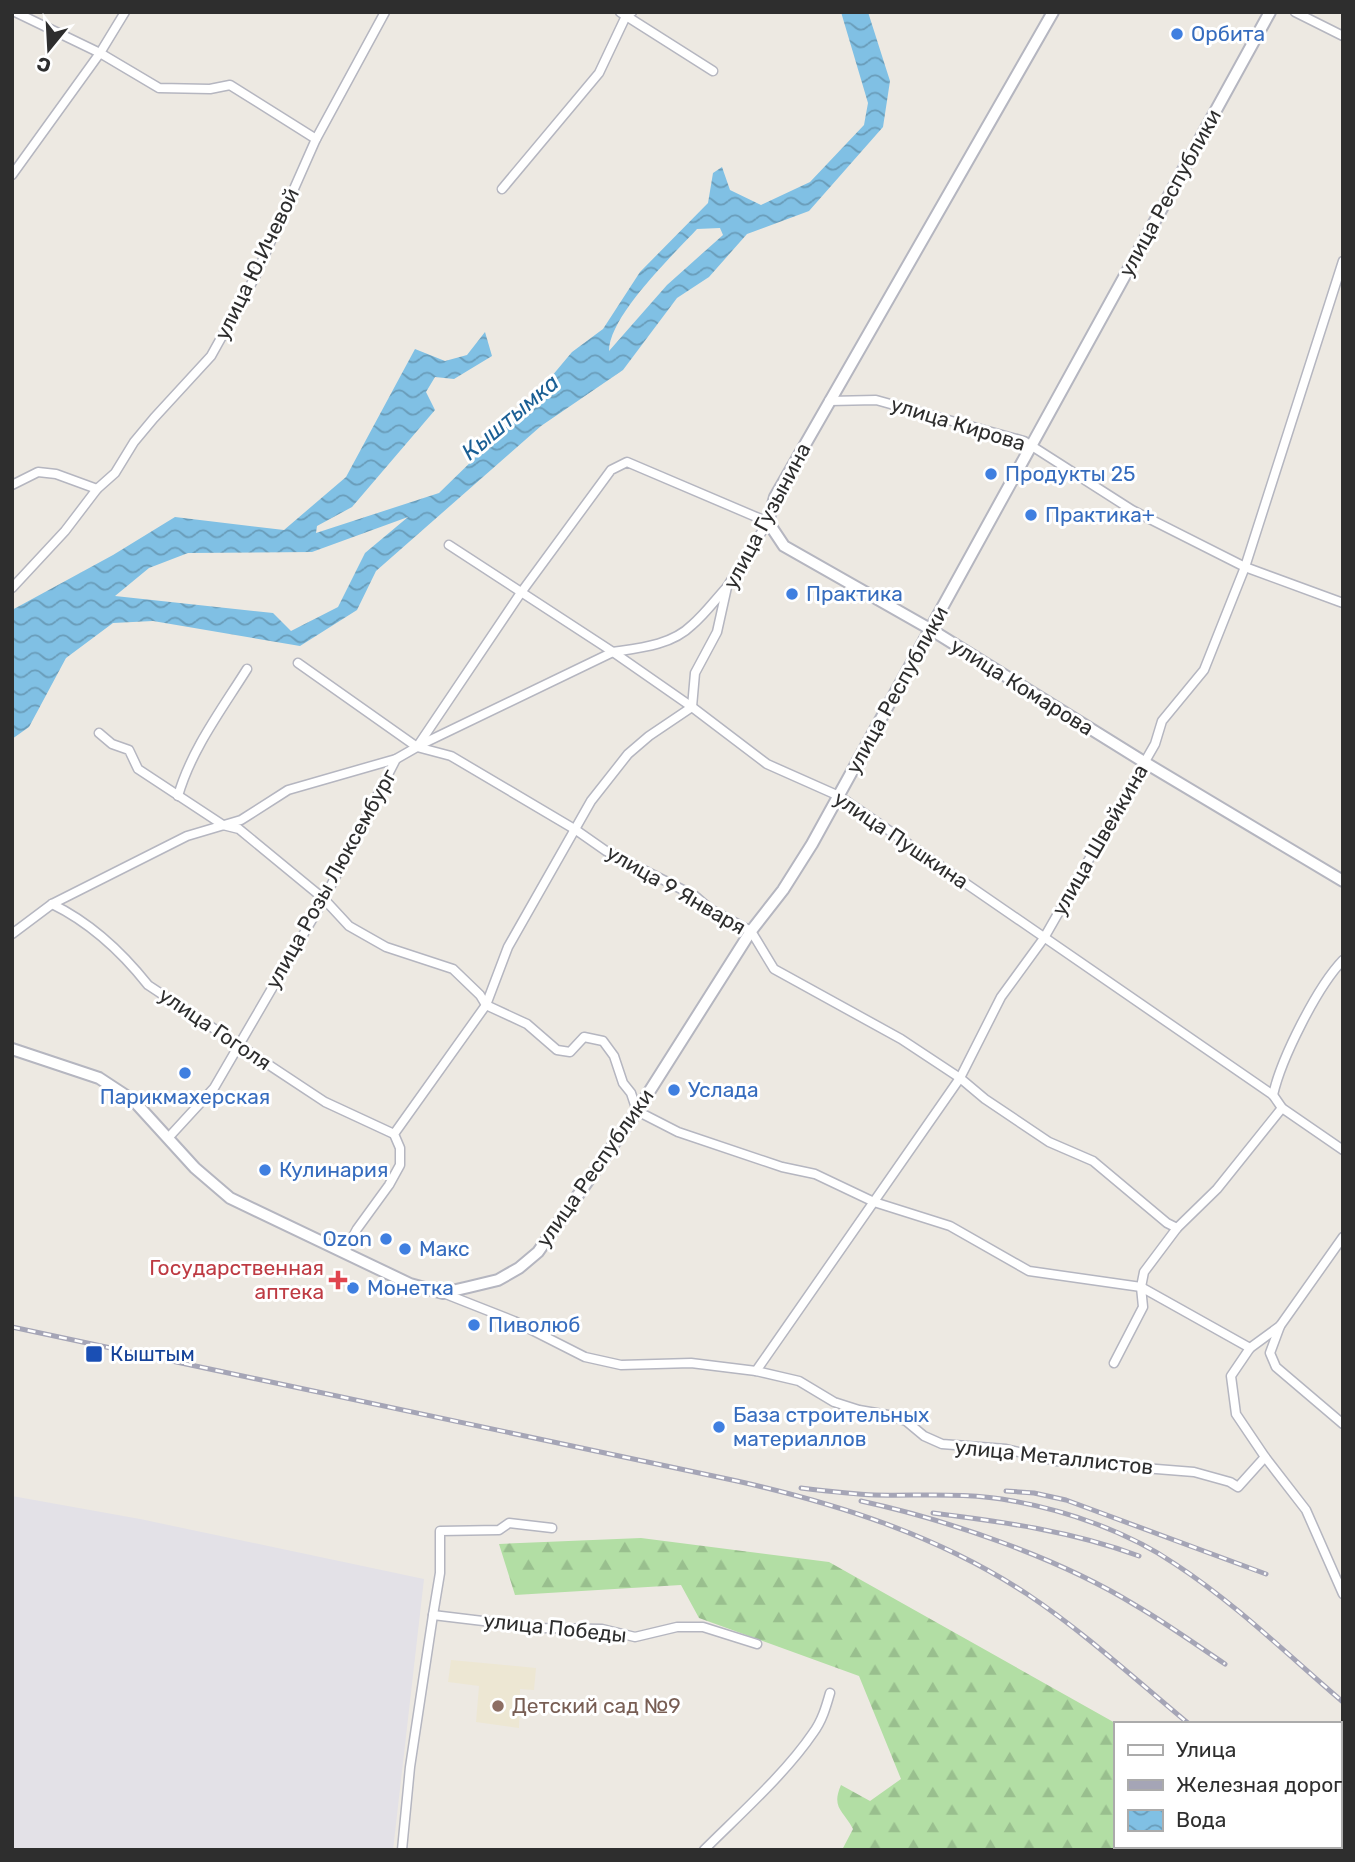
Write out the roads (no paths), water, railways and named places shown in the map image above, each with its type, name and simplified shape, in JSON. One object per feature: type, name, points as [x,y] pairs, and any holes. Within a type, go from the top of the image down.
[{"type":"main road","name":"улица Гузынина","points":[[768,522],[775,496],[1053,12]]},
{"type":"main road","name":"улица Республики","points":[[443,1293],[498,1280],[519,1268],[538,1252],[637,1111],[751,931],[783,890],[839,796],[1270,12]]},
{"type":"main road","name":"улица Комарова","points":[[768,522],[785,546],[930,629],[1343,881]]},
{"type":"main road","name":"улица Металлистов","points":[[12,1049],[99,1078],[134,1101],[195,1168],[230,1198],[410,1284],[443,1293]]},
{"type":"street","points":[[15,12],[100,53],[159,88],[210,89],[230,85],[316,139]]},
{"type":"street","points":[[12,175],[100,53],[125,12]]},
{"type":"street","name":"улица Ю.Ичевой","points":[[12,588],[65,531],[97,489],[115,472],[134,442],[211,356],[256,277],[316,139],[385,12]]},
{"type":"street","points":[[1295,12],[1343,36]]},
{"type":"street","points":[[502,189],[599,73],[626,13],[713,71]]},
{"type":"street","name":"улица Швейкина","points":[[756,1371],[960,1078],[1001,997],[1044,938],[1155,744],[1162,721],[1205,670],[1245,567],[1343,261]]},
{"type":"street","name":"улица Кирова","points":[[829,401],[876,400],[1004,435],[1031,446],[1132,510],[1245,567],[1343,603]]},
{"type":"street","name":"улица Комарова","points":[[627,462],[768,522]]},
{"type":"street","name":"улица Розы Люксембург","points":[[169,1137],[214,1088],[324,899],[396,759],[417,747],[520,594],[611,470],[627,462]]},
{"type":"street","points":[[12,485],[38,472],[56,474],[97,489]]},
{"type":"street","name":"улица Гузынина","points":[[692,707],[695,673],[717,632],[727,587],[768,522]]},
{"type":"street","name":"улица Пушкина","points":[[449,545],[520,594],[613,652],[767,764],[839,796],[1273,1096],[1282,1108],[1343,1150]]},
{"type":"street","points":[[417,747],[613,652],[646,647],[673,638],[691,627],[727,587]]},
{"type":"street","name":"улица 9 Января","points":[[298,663],[417,747],[451,756],[576,830],[606,851],[695,896],[710,909],[751,931],[774,969],[901,1040],[960,1078],[985,1099],[1049,1142],[1093,1161],[1167,1223],[1177,1228]]},
{"type":"street","points":[[178,796],[181,782],[209,730],[247,669]]},
{"type":"street","points":[[344,1253],[400,1165],[400,1148],[394,1134],[486,1005],[508,947],[591,801],[628,754],[692,707]]},
{"type":"street","points":[[99,733],[112,744],[129,750],[138,769],[223,825],[239,830],[324,899],[349,926],[386,947],[453,969],[480,995],[486,1005],[527,1024],[557,1050],[570,1052],[584,1037],[603,1041],[614,1056],[623,1083],[631,1093],[637,1111],[691,1136],[782,1167],[814,1174],[874,1202],[950,1226],[1029,1271],[1141,1287],[1250,1348]]},
{"type":"street","points":[[12,934],[52,904],[187,836],[241,820],[288,790],[396,759]]},
{"type":"street","name":"улица Гоголя","points":[[52,904],[78,916],[91,926],[127,958],[148,985],[325,1102],[394,1134]]},
{"type":"street","points":[[1273,1096],[1295,1036],[1333,971],[1343,960]]},
{"type":"street","points":[[1114,1363],[1143,1307],[1141,1287],[1144,1272],[1177,1228],[1217,1189],[1282,1108]]},
{"type":"street","points":[[1343,1237],[1280,1326],[1270,1353],[1276,1367],[1343,1424]]},
{"type":"street","name":"улица Металлистов","points":[[443,1293],[514,1321],[585,1357],[621,1365],[691,1363],[756,1371],[799,1381],[834,1402],[906,1421],[924,1436],[942,1444],[1006,1449],[1056,1461],[1194,1472],[1230,1482],[1238,1487],[1265,1457]]},
{"type":"street","points":[[1280,1326],[1250,1348],[1231,1376],[1236,1414],[1306,1510],[1343,1594]]},
{"type":"street","points":[[402,1850],[409,1778],[440,1573],[440,1531],[499,1530],[509,1523],[552,1528]]},
{"type":"street","name":"улица Победы","points":[[433,1615],[542,1628],[602,1629],[635,1637],[677,1627],[703,1627],[757,1644]]},
{"type":"street","points":[[704,1850],[814,1732],[823,1716],[830,1693]]},
{"type":"water","points":[[841,12],[868,12],[890,81],[883,127],[809,211],[747,234],[709,277],[677,298],[623,370],[541,426],[376,571],[357,610],[300,646],[153,621],[113,623],[66,658],[29,727],[12,739],[12,610],[113,555],[175,517],[284,530],[346,477],[415,349],[445,361],[467,355],[485,332],[492,356],[454,379],[435,377],[426,392],[435,410],[352,507],[317,526],[316,533],[439,493],[521,413],[572,352],[603,329],[640,272],[708,203],[713,173],[722,167],[730,190],[761,205],[810,182],[864,125],[868,103]],"holes":[[[720,228],[723,235],[667,285],[609,351],[619,321],[659,270],[697,229]],[[408,517],[365,553],[338,607],[291,631],[273,613],[115,596],[149,568],[188,553],[312,552]]]},
{"type":"railway","points":[[12,1327],[737,1481],[813,1500],[887,1524],[959,1555],[1027,1594],[1089,1640],[1187,1722]]},
{"type":"railway","points":[[801,1488],[866,1495],[962,1495],[996,1498],[1034,1505],[1097,1524],[1138,1542],[1197,1579],[1240,1612],[1343,1702]]},
{"type":"railway","points":[[1006,1491],[1034,1493],[1066,1500],[1266,1574]]},
{"type":"railway","points":[[861,1501],[966,1530],[1038,1556],[1105,1588],[1147,1612],[1225,1664]]},
{"type":"railway","points":[[933,1513],[1063,1534],[1139,1556]]},
{"type":"place","name":"Орбита","points":[[1177,34]]},
{"type":"place","name":"Продукты 25","points":[[991,474]]},
{"type":"place","name":"Практика+","points":[[1031,515]]},
{"type":"place","name":"Практика","points":[[792,594]]},
{"type":"place","name":"Парикмахерская","points":[[185,1073]]},
{"type":"place","name":"Услада","points":[[674,1090]]},
{"type":"place","name":"Кулинария","points":[[265,1170]]},
{"type":"place","name":"Ozon","points":[[386,1239]]},
{"type":"place","name":"Макс","points":[[405,1249]]},
{"type":"place","name":"Государственная аптека","points":[[338,1280]]},
{"type":"place","name":"Монетка","points":[[353,1288]]},
{"type":"place","name":"Пиволюб","points":[[474,1325]]},
{"type":"place","name":"Кыштым","points":[[94,1354]]},
{"type":"place","name":"База cтроительных материаллов","points":[[719,1427]]},
{"type":"place","name":"Детский сад №9","points":[[498,1706]]},
{"type":"water label","name":"Кыштымка","points":[[510,417]]}]
